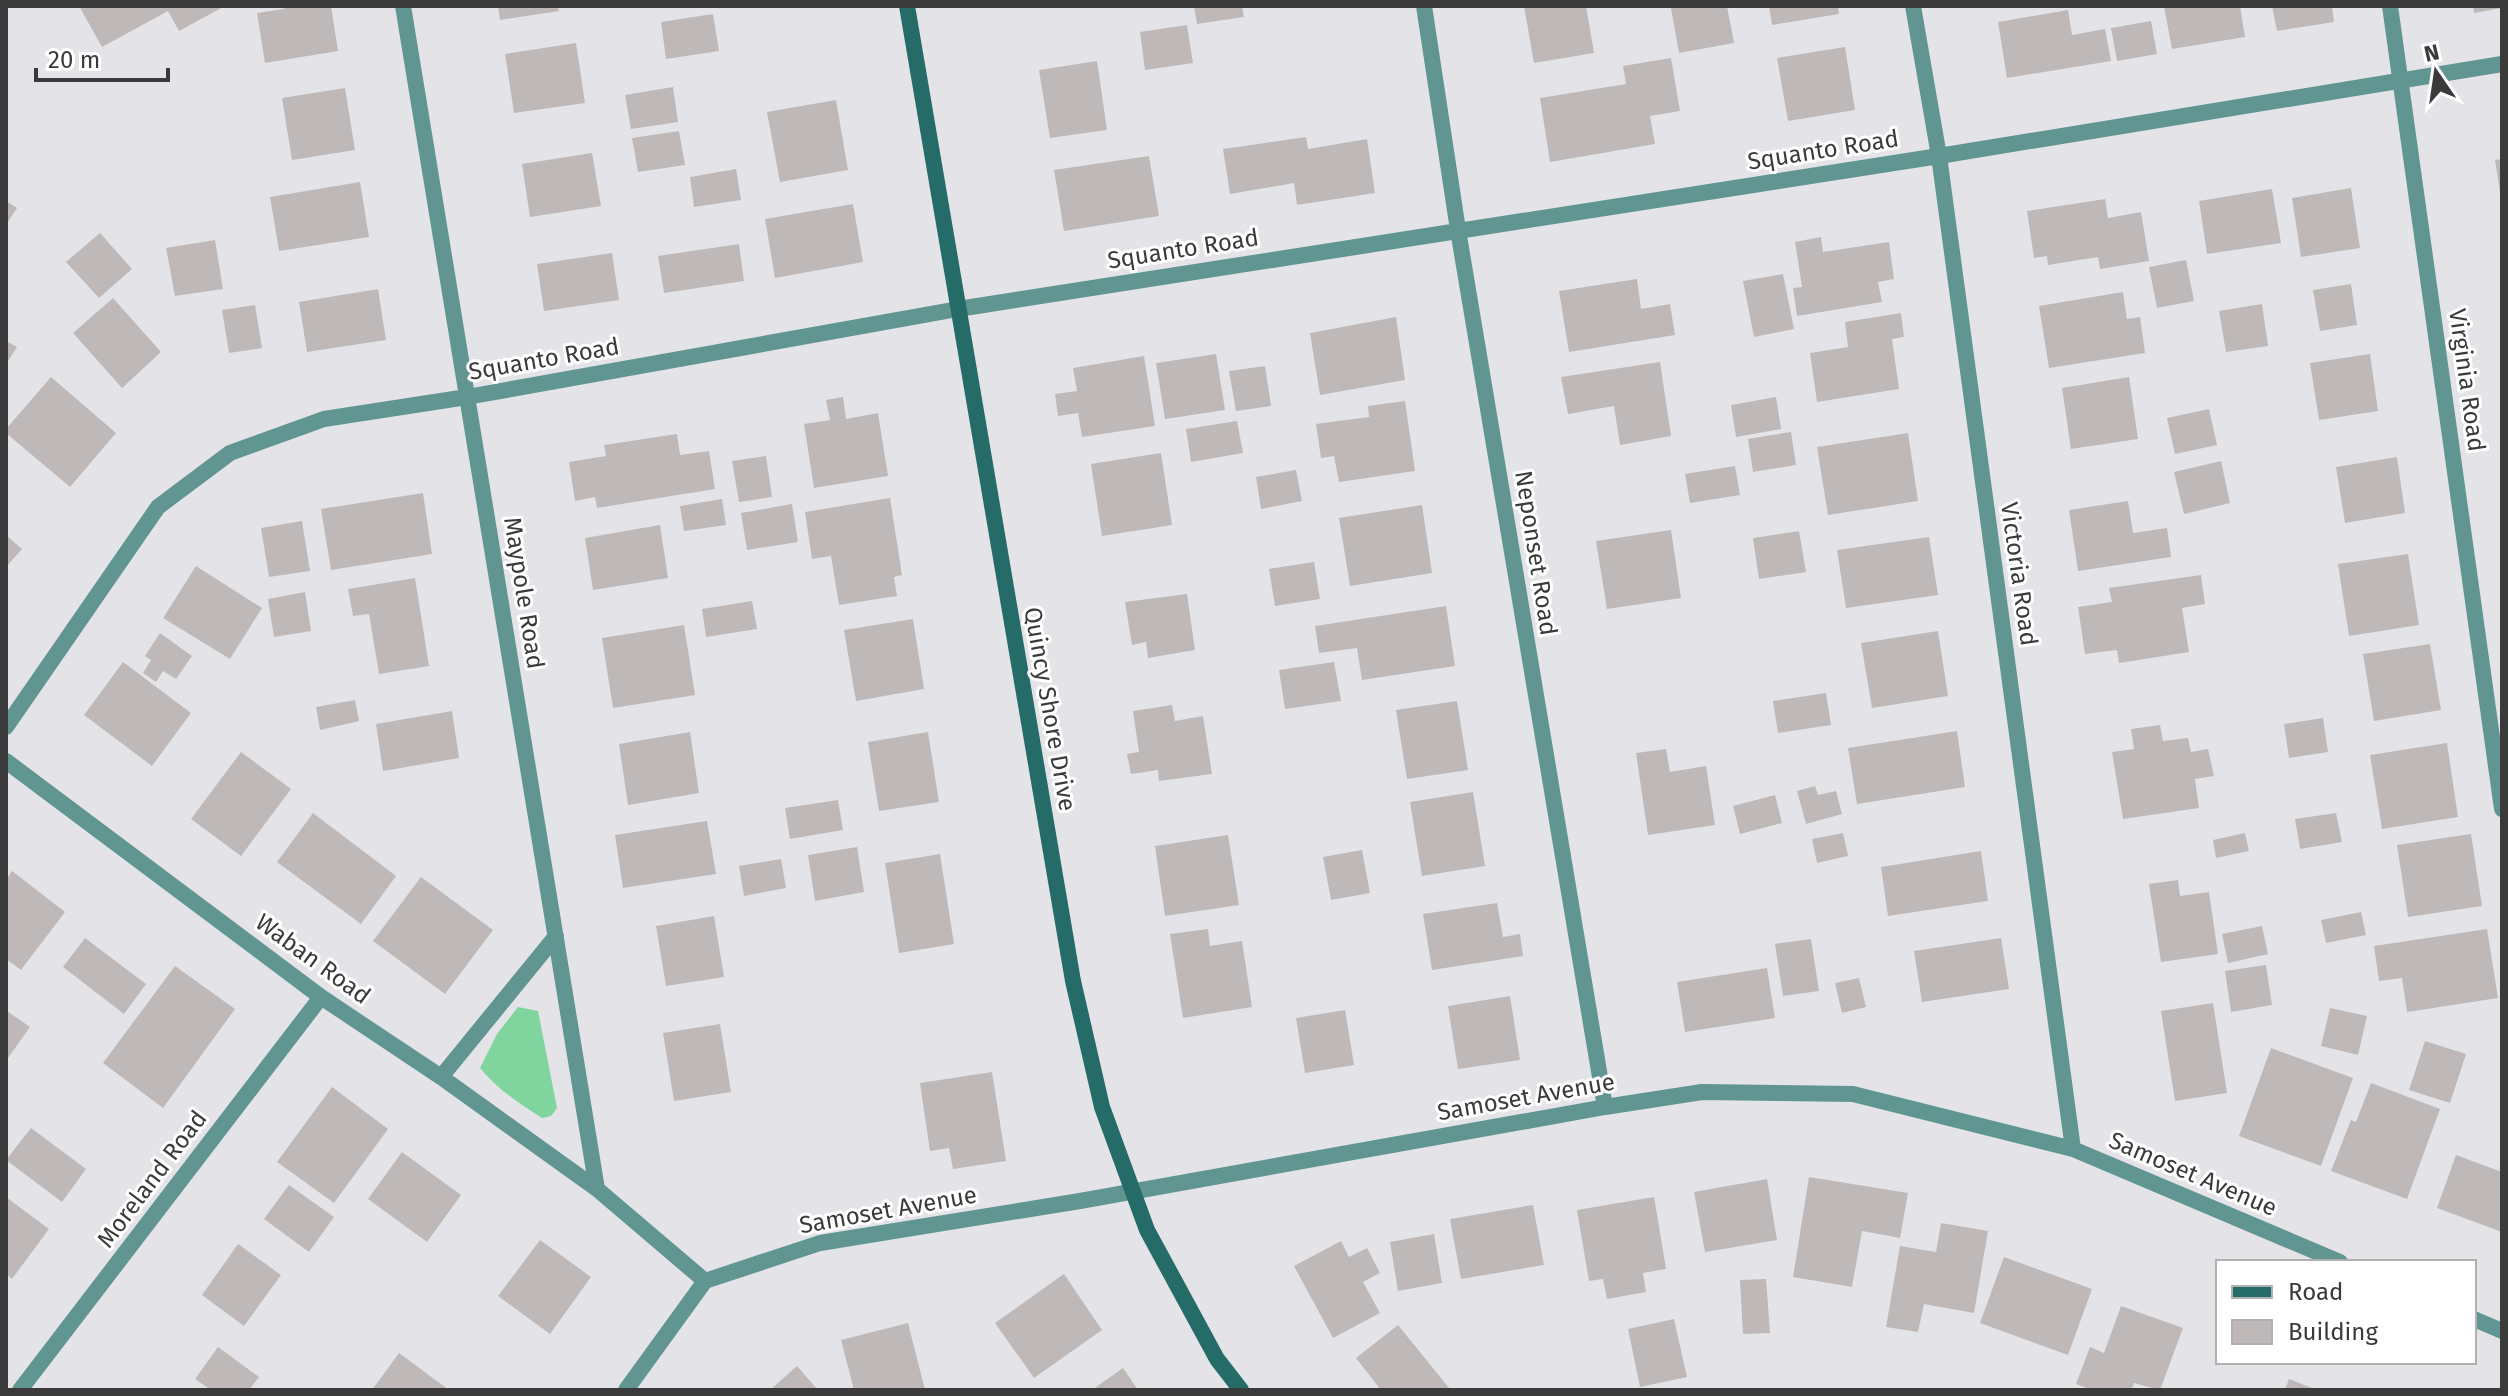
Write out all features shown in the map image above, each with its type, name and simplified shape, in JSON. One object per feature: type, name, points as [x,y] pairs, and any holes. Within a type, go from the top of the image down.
[{"type":"main road","name":"Quincy Shore Drive","points":[[907,6],[1073,981],[1102,1107],[1147,1230],[1217,1359],[1241,1390]]},
{"type":"street","name":"Maypole Road","points":[[403,6],[597,1189]]},
{"type":"street","name":"Neponset Road","points":[[1424,6],[1458,230],[1605,1107]]},
{"type":"street","name":"Victoria Road","points":[[1913,6],[1939,156],[2073,1149]]},
{"type":"street","name":"Virginia Road","points":[[2390,6],[2502,809]]},
{"type":"street","name":"Squanto Road","points":[[6,727],[158,507],[230,453],[324,419],[467,397],[958,309],[1939,156],[2502,64]]},
{"type":"street","name":"Waban Road","points":[[6,761],[321,997],[441,1077],[597,1189]]},
{"type":"street","points":[[441,1077],[556,936]]},
{"type":"street","name":"Moreland Road","points":[[20,1390],[321,997]]},
{"type":"street","name":"Samoset Avenue","points":[[705,1281],[820,1243],[1133,1192],[1702,1092],[1853,1094],[2073,1149],[2335,1260]]},
{"type":"street","points":[[597,1189],[705,1281],[626,1390]]},
{"type":"street","points":[[2476,1320],[2502,1331]]},
{"type":"green space","points":[[518,1007],[538,1011],[557,1108],[551,1116],[542,1118],[525,1107],[480,1068],[497,1034]]},
{"type":"building","points":[[79,6],[225,6],[179,31],[168,11],[102,47]]},
{"type":"building","points":[[284,6],[331,6],[338,51],[265,63],[257,13],[284,9]]},
{"type":"building","points":[[498,6],[558,6],[559,11],[500,20]]},
{"type":"building","points":[[1194,6],[1242,6],[1244,17],[1197,24]]},
{"type":"building","points":[[1524,6],[1586,6],[1594,53],[1534,63]]},
{"type":"building","points":[[1727,6],[1734,43],[1679,53],[1671,8]]},
{"type":"building","points":[[1769,6],[1838,6],[1839,14],[1772,25]]},
{"type":"building","points":[[2164,6],[2240,6],[2245,37],[2172,49]]},
{"type":"building","points":[[2272,6],[2332,6],[2334,22],[2277,31]]},
{"type":"building","points":[[2473,6],[2502,6],[2502,8],[2474,13]]},
{"type":"building","points":[[2068,10],[2072,35],[2105,29],[2111,61],[2007,78],[1998,22]]},
{"type":"building","points":[[713,14],[719,51],[666,59],[661,22]]},
{"type":"building","points":[[2151,21],[2157,54],[2117,61],[2111,28]]},
{"type":"building","points":[[1187,25],[1193,63],[1145,70],[1140,32]]},
{"type":"building","points":[[576,43],[585,103],[514,113],[505,54]]},
{"type":"building","points":[[1845,47],[1855,110],[1788,121],[1777,58]]},
{"type":"building","points":[[1671,58],[1680,111],[1650,116],[1655,144],[1550,162],[1540,98],[1626,84],[1623,66]]},
{"type":"building","points":[[1097,61],[1107,130],[1050,138],[1039,70]]},
{"type":"building","points":[[673,87],[678,122],[631,129],[625,95]]},
{"type":"building","points":[[345,88],[355,150],[292,160],[282,98]]},
{"type":"building","points":[[836,100],[848,170],[780,182],[767,112]]},
{"type":"building","points":[[679,131],[685,165],[638,172],[632,138]]},
{"type":"building","points":[[1306,137],[1308,149],[1367,139],[1375,193],[1297,205],[1294,183],[1230,194],[1223,149]]},
{"type":"building","points":[[592,153],[601,206],[530,217],[522,164]]},
{"type":"building","points":[[1149,156],[1159,216],[1064,231],[1054,170]]},
{"type":"building","points":[[2502,159],[2502,192],[2500,192],[2495,160]]},
{"type":"building","points":[[736,169],[741,200],[694,207],[690,177]]},
{"type":"building","points":[[360,182],[369,237],[279,251],[270,197]]},
{"type":"building","points":[[2351,188],[2360,248],[2301,257],[2292,198]]},
{"type":"building","points":[[2272,189],[2281,243],[2207,254],[2199,201]]},
{"type":"building","points":[[2105,199],[2108,218],[2141,212],[2149,261],[2100,269],[2098,257],[2048,265],[2047,256],[2034,258],[2027,211]]},
{"type":"building","points":[[6,201],[17,208],[6,225]]},
{"type":"building","points":[[853,204],[863,262],[775,278],[765,219]]},
{"type":"building","points":[[100,233],[132,269],[99,298],[66,262]]},
{"type":"building","points":[[1821,237],[1823,252],[1889,242],[1894,279],[1878,282],[1882,302],[1797,316],[1793,288],[1802,287],[1795,242]]},
{"type":"building","points":[[215,240],[223,289],[175,296],[166,248]]},
{"type":"building","points":[[739,244],[744,281],[664,293],[658,256]]},
{"type":"building","points":[[612,253],[619,300],[544,311],[537,264]]},
{"type":"building","points":[[2186,260],[2194,301],[2157,308],[2149,267]]},
{"type":"building","points":[[1783,274],[1794,329],[1754,337],[1743,281]]},
{"type":"building","points":[[1637,279],[1641,309],[1670,304],[1675,335],[1569,352],[1559,291]]},
{"type":"building","points":[[2351,284],[2357,325],[2320,331],[2313,290]]},
{"type":"building","points":[[378,289],[386,340],[307,352],[299,302]]},
{"type":"building","points":[[2123,292],[2127,319],[2140,317],[2145,353],[2049,368],[2039,306]]},
{"type":"building","points":[[113,298],[161,352],[122,388],[73,333]]},
{"type":"building","points":[[2262,304],[2268,346],[2226,352],[2219,311]]},
{"type":"building","points":[[255,305],[262,348],[229,353],[222,310]]},
{"type":"building","points":[[1901,313],[1904,337],[1892,339],[1899,389],[1817,402],[1810,353],[1848,347],[1845,322]]},
{"type":"building","points":[[1396,317],[1405,380],[1320,395],[1310,333]]},
{"type":"building","points":[[6,341],[17,347],[6,364]]},
{"type":"building","points":[[1216,354],[1225,410],[1165,419],[1156,363]]},
{"type":"building","points":[[2370,354],[2378,411],[2319,420],[2310,363]]},
{"type":"building","points":[[1144,356],[1155,426],[1082,437],[1078,413],[1058,416],[1055,394],[1077,391],[1073,368]]},
{"type":"building","points":[[1660,362],[1671,436],[1620,445],[1614,406],[1568,414],[1561,377]]},
{"type":"building","points":[[1265,366],[1271,406],[1236,411],[1229,371]]},
{"type":"building","points":[[51,377],[116,433],[70,487],[6,433],[6,429]]},
{"type":"building","points":[[2129,377],[2138,439],[2071,449],[2062,388]]},
{"type":"building","points":[[843,397],[846,419],[878,413],[888,476],[814,488],[804,424],[830,420],[826,400]]},
{"type":"building","points":[[1776,397],[1781,429],[1736,437],[1731,405]]},
{"type":"building","points":[[1405,401],[1415,471],[1339,482],[1334,456],[1321,458],[1316,424],[1369,417],[1368,406]]},
{"type":"building","points":[[2209,409],[2217,445],[2175,454],[2167,418]]},
{"type":"building","points":[[1237,421],[1243,453],[1191,462],[1186,429]]},
{"type":"building","points":[[1791,432],[1796,465],[1753,472],[1748,439]]},
{"type":"building","points":[[1908,433],[1918,501],[1828,515],[1817,447]]},
{"type":"building","points":[[677,434],[680,455],[709,451],[715,489],[597,508],[595,497],[575,501],[569,462],[606,456],[604,445]]},
{"type":"building","points":[[1161,453],[1172,525],[1102,536],[1091,464]]},
{"type":"building","points":[[766,456],[772,497],[739,502],[732,461]]},
{"type":"building","points":[[2397,457],[2405,513],[2345,523],[2336,467]]},
{"type":"building","points":[[2221,461],[2230,503],[2184,514],[2174,472]]},
{"type":"building","points":[[1735,466],[1740,495],[1690,503],[1685,474]]},
{"type":"building","points":[[1296,470],[1302,501],[1261,509],[1256,477]]},
{"type":"building","points":[[423,493],[432,554],[331,570],[321,509]]},
{"type":"building","points":[[890,498],[902,575],[894,577],[897,596],[839,605],[831,556],[812,559],[805,512]]},
{"type":"building","points":[[722,499],[726,525],[684,531],[680,506]]},
{"type":"building","points":[[2128,501],[2133,533],[2167,528],[2171,557],[2078,571],[2069,510]]},
{"type":"building","points":[[792,504],[798,542],[747,550],[741,513]]},
{"type":"building","points":[[1422,505],[1432,573],[1350,586],[1339,518]]},
{"type":"building","points":[[302,521],[310,571],[269,577],[261,528]]},
{"type":"building","points":[[660,525],[668,578],[593,590],[585,538]]},
{"type":"building","points":[[1671,530],[1681,598],[1607,609],[1596,541]]},
{"type":"building","points":[[1799,531],[1806,572],[1759,579],[1753,538]]},
{"type":"building","points":[[6,535],[22,549],[6,567]]},
{"type":"building","points":[[1929,537],[1938,595],[1846,608],[1837,550]]},
{"type":"building","points":[[2408,554],[2419,625],[2349,636],[2338,564]]},
{"type":"building","points":[[1314,562],[1320,599],[1275,606],[1269,569]]},
{"type":"building","points":[[196,566],[262,608],[230,659],[163,618]]},
{"type":"building","points":[[2201,575],[2205,604],[2182,608],[2189,652],[2119,663],[2117,650],[2085,654],[2078,607],[2112,602],[2109,588]]},
{"type":"building","points":[[415,578],[429,666],[379,674],[369,614],[353,616],[348,589]]},
{"type":"building","points":[[305,592],[311,631],[274,637],[268,599]]},
{"type":"building","points":[[1187,594],[1195,650],[1148,658],[1146,642],[1132,645],[1125,602]]},
{"type":"building","points":[[752,601],[757,629],[706,637],[702,609]]},
{"type":"building","points":[[1446,606],[1455,666],[1362,680],[1357,648],[1319,653],[1315,626]]},
{"type":"building","points":[[913,619],[924,689],[856,701],[844,630]]},
{"type":"building","points":[[684,625],[695,695],[613,708],[602,638]]},
{"type":"building","points":[[1938,631],[1948,696],[1872,708],[1861,643]]},
{"type":"building","points":[[160,633],[192,656],[176,679],[163,671],[156,682],[143,673],[151,660],[145,656]]},
{"type":"building","points":[[2430,644],[2441,710],[2374,721],[2363,654]]},
{"type":"building","points":[[123,662],[191,713],[152,766],[84,715]]},
{"type":"building","points":[[1334,662],[1341,701],[1285,709],[1279,670]]},
{"type":"building","points":[[1826,693],[1831,725],[1778,733],[1773,701]]},
{"type":"building","points":[[355,700],[359,721],[320,730],[316,707]]},
{"type":"building","points":[[1457,701],[1468,770],[1407,779],[1396,710]]},
{"type":"building","points":[[1172,705],[1175,721],[1203,716],[1212,774],[1159,781],[1158,770],[1131,774],[1127,754],[1139,752],[1133,711]]},
{"type":"building","points":[[452,711],[459,758],[383,771],[376,724]]},
{"type":"building","points":[[2323,718],[2328,752],[2289,758],[2284,724]]},
{"type":"building","points":[[2160,725],[2163,741],[2188,738],[2191,752],[2208,749],[2214,776],[2195,779],[2199,808],[2123,819],[2112,752],[2134,749],[2131,729]]},
{"type":"building","points":[[1957,731],[1965,787],[1857,804],[1848,748]]},
{"type":"building","points":[[690,732],[699,793],[628,805],[619,744]]},
{"type":"building","points":[[928,732],[939,802],[879,811],[868,742]]},
{"type":"building","points":[[2447,743],[2458,817],[2382,829],[2370,755]]},
{"type":"building","points":[[1666,749],[1670,772],[1706,766],[1715,825],[1648,835],[1636,753]]},
{"type":"building","points":[[241,752],[291,789],[241,856],[191,819]]},
{"type":"building","points":[[1815,786],[1818,795],[1836,791],[1842,814],[1806,824],[1797,791]]},
{"type":"building","points":[[1473,792],[1485,866],[1422,876],[1410,802]]},
{"type":"building","points":[[1775,795],[1782,823],[1740,834],[1733,806]]},
{"type":"building","points":[[838,800],[843,830],[790,839],[785,808]]},
{"type":"building","points":[[313,813],[396,876],[361,924],[277,862]]},
{"type":"building","points":[[2336,813],[2342,842],[2300,849],[2295,819]]},
{"type":"building","points":[[707,821],[716,874],[623,888],[615,835]]},
{"type":"building","points":[[1843,833],[1848,856],[1817,863],[1812,839]]},
{"type":"building","points":[[2245,833],[2249,851],[2216,858],[2213,840]]},
{"type":"building","points":[[2471,834],[2482,906],[2408,917],[2397,845]]},
{"type":"building","points":[[1228,835],[1239,905],[1165,916],[1155,846]]},
{"type":"building","points":[[857,847],[864,892],[815,901],[808,855]]},
{"type":"building","points":[[1362,850],[1370,893],[1331,900],[1323,857]]},
{"type":"building","points":[[1981,851],[1988,901],[1888,916],[1881,867]]},
{"type":"building","points":[[940,854],[954,944],[899,953],[885,863]]},
{"type":"building","points":[[781,859],[786,888],[744,896],[739,866]]},
{"type":"building","points":[[12,871],[65,912],[21,970],[6,959],[6,880]]},
{"type":"building","points":[[421,877],[493,930],[445,994],[373,941]]},
{"type":"building","points":[[2178,880],[2180,896],[2209,892],[2218,954],[2161,962],[2149,884]]},
{"type":"building","points":[[1497,903],[1503,937],[1520,934],[1523,956],[1432,970],[1423,914]]},
{"type":"building","points":[[2361,912],[2366,935],[2326,943],[2321,920]]},
{"type":"building","points":[[714,916],[724,977],[666,986],[656,926]]},
{"type":"building","points":[[2262,926],[2268,954],[2228,963],[2222,934]]},
{"type":"building","points":[[1208,929],[1210,946],[1242,941],[1252,1007],[1183,1018],[1170,934]]},
{"type":"building","points":[[2487,929],[2498,998],[2407,1012],[2402,978],[2379,981],[2374,946]]},
{"type":"building","points":[[85,938],[146,984],[124,1014],[63,967]]},
{"type":"building","points":[[2001,938],[2009,989],[1922,1002],[1914,951]]},
{"type":"building","points":[[1811,939],[1819,991],[1783,996],[1775,944]]},
{"type":"building","points":[[2266,965],[2272,1005],[2231,1012],[2225,971]]},
{"type":"building","points":[[175,966],[235,1009],[163,1108],[103,1063]]},
{"type":"building","points":[[1767,968],[1775,1018],[1685,1032],[1677,982]]},
{"type":"building","points":[[1859,978],[1866,1007],[1842,1013],[1835,983]]},
{"type":"building","points":[[1510,996],[1520,1060],[1458,1069],[1448,1006]]},
{"type":"building","points":[[2213,1003],[2227,1093],[2175,1101],[2161,1011]]},
{"type":"building","points":[[2330,1008],[2367,1016],[2358,1055],[2321,1046]]},
{"type":"building","points":[[1345,1010],[1354,1065],[1305,1073],[1296,1018]]},
{"type":"building","points":[[7,1011],[30,1027],[8,1058],[6,1057]]},
{"type":"building","points":[[720,1024],[731,1092],[674,1101],[663,1033]]},
{"type":"building","points":[[2425,1041],[2466,1054],[2450,1103],[2409,1090]]},
{"type":"building","points":[[2271,1048],[2353,1078],[2321,1166],[2239,1136]]},
{"type":"building","points":[[992,1072],[1006,1161],[953,1169],[949,1148],[930,1151],[920,1083]]},
{"type":"building","points":[[2371,1083],[2440,1109],[2407,1199],[2331,1171],[2351,1120],[2356,1122]]},
{"type":"building","points":[[332,1087],[388,1129],[334,1203],[277,1162]]},
{"type":"building","points":[[31,1128],[86,1169],[62,1202],[6,1160]]},
{"type":"building","points":[[402,1152],[461,1195],[427,1242],[368,1199]]},
{"type":"building","points":[[2456,1155],[2502,1172],[2502,1232],[2437,1208]]},
{"type":"building","points":[[1809,1177],[1908,1193],[1900,1238],[1862,1231],[1852,1287],[1793,1277]]},
{"type":"building","points":[[1767,1179],[1777,1240],[1705,1252],[1694,1192]]},
{"type":"building","points":[[289,1185],[334,1217],[309,1252],[264,1219]]},
{"type":"building","points":[[6,1197],[49,1229],[12,1279],[6,1274]]},
{"type":"building","points":[[1654,1197],[1666,1269],[1643,1273],[1646,1292],[1607,1299],[1603,1279],[1589,1281],[1577,1210]]},
{"type":"building","points":[[1533,1205],[1544,1265],[1461,1279],[1450,1219]]},
{"type":"building","points":[[1941,1223],[1988,1231],[1974,1313],[1924,1304],[1918,1332],[1886,1327],[1900,1246],[1936,1252]]},
{"type":"building","points":[[1434,1234],[1442,1283],[1398,1291],[1390,1242]]},
{"type":"building","points":[[540,1240],[591,1277],[550,1334],[498,1296]]},
{"type":"building","points":[[1341,1241],[1349,1257],[1367,1248],[1380,1273],[1363,1282],[1380,1313],[1333,1338],[1294,1266]]},
{"type":"building","points":[[238,1244],[281,1275],[244,1326],[202,1295]]},
{"type":"building","points":[[2004,1257],[2092,1289],[2068,1355],[1980,1323]]},
{"type":"building","points":[[1064,1274],[1102,1330],[1034,1378],[995,1323]]},
{"type":"building","points":[[1766,1279],[1770,1333],[1743,1334],[1740,1280]]},
{"type":"building","points":[[2121,1306],[2183,1328],[2160,1390],[2134,1383],[2131,1390],[2092,1390],[2076,1384],[2090,1347],[2104,1353]]},
{"type":"building","points":[[1674,1319],[1687,1377],[1640,1387],[1628,1329]]},
{"type":"building","points":[[908,1323],[925,1390],[854,1390],[841,1340]]},
{"type":"building","points":[[1398,1325],[1450,1389],[1381,1390],[1356,1358]]},
{"type":"building","points":[[218,1347],[259,1377],[249,1390],[211,1390],[195,1379]]},
{"type":"building","points":[[399,1353],[449,1390],[372,1390]]},
{"type":"building","points":[[797,1366],[818,1390],[770,1390]]},
{"type":"building","points":[[1123,1368],[1138,1390],[1092,1390]]},
{"type":"building","points":[[2289,1379],[2317,1390],[2285,1390]]}]
